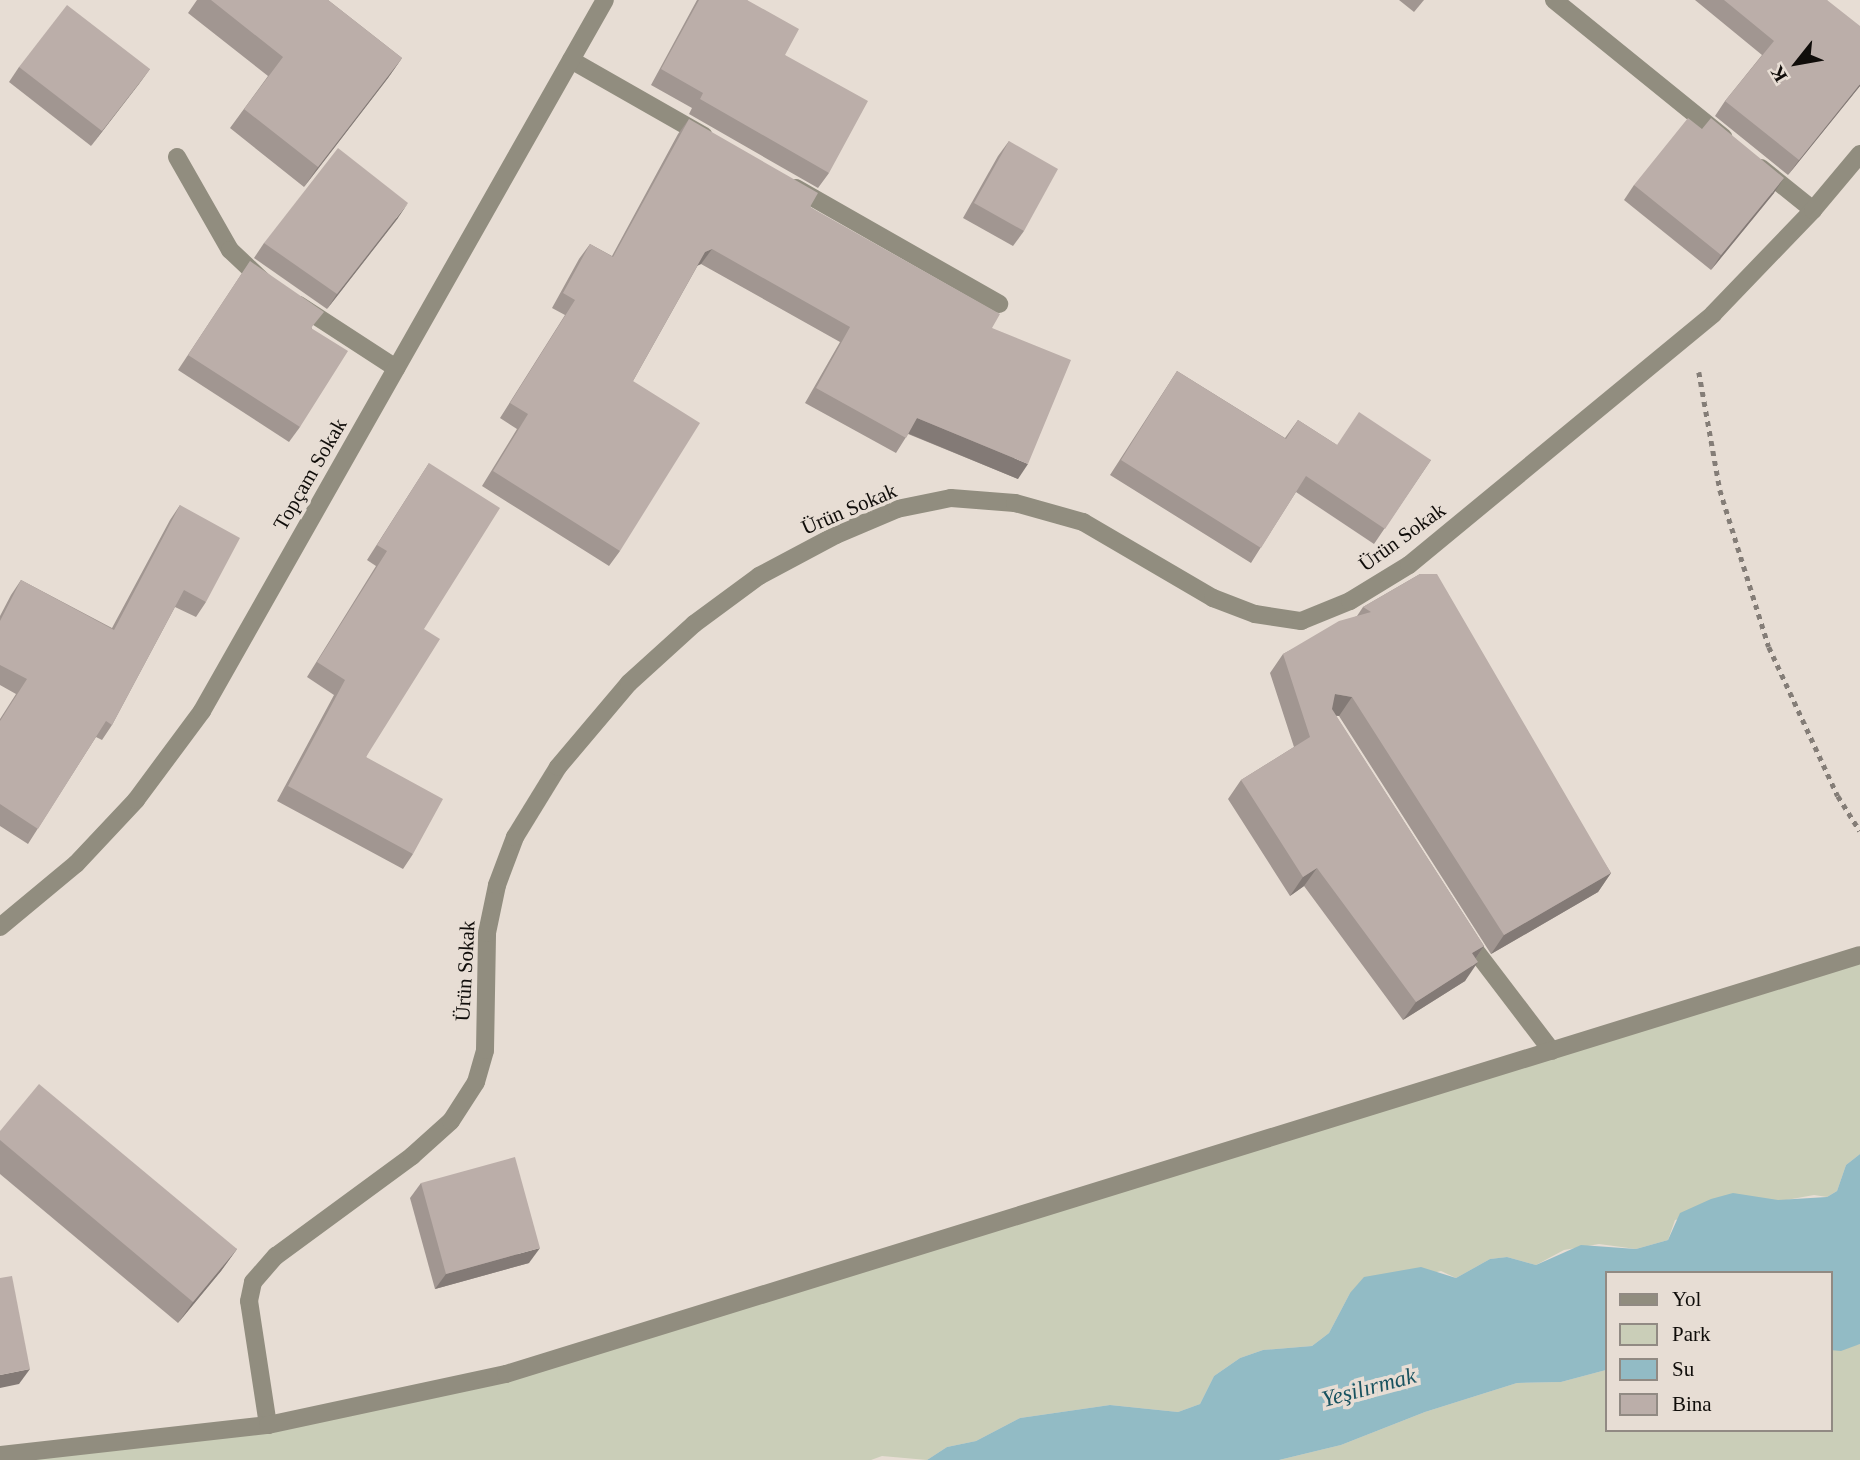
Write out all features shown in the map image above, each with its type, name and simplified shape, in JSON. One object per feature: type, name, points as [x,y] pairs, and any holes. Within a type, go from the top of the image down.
[{"type":"street","name":"Topçam Sokak","points":[[0,927],[76,864],[136,800],[202,711],[605,0]]},
{"type":"street","points":[[1554,0],[1813,210]]},
{"type":"street","points":[[571,60],[725,148]]},
{"type":"street","name":"Ürün Sokak","points":[[268,1425],[249,1301],[253,1282],[276,1256],[412,1156],[450,1121],[476,1082],[485,1050],[487,933],[497,885],[515,836],[558,767],[629,683],[694,624],[759,576],[836,535],[897,509],[951,498],[1015,503],[1083,522],[1213,598],[1255,614],[1301,621],[1350,601],[1409,565],[1692,331],[1813,210],[1860,154]]},
{"type":"street","points":[[177,157],[230,250],[254,275],[396,368]]},
{"type":"street","points":[[785,182],[999,304]]},
{"type":"street","points":[[1455,922],[1552,1051]]},
{"type":"street","points":[[0,1455],[268,1425],[506,1374],[1860,955]]},
{"type":"path","points":[[1692,331],[1720,490],[1769,647],[1838,796],[1860,831]]},
{"type":"green space","points":[[1860,955],[1860,1154],[1846,1165],[1837,1191],[1827,1197],[1814,1195],[1675,1220],[1668,1240],[1636,1249],[1599,1244],[1564,1250],[1536,1265],[1507,1257],[1490,1259],[1456,1278],[1441,1271],[1350,1293],[1329,1333],[1312,1346],[1263,1350],[1240,1358],[1214,1376],[1200,1404],[1178,1412],[1110,1405],[1020,1418],[976,1441],[947,1447],[927,1460],[882,1456],[871,1460],[0,1460],[268,1425],[506,1374]]},
{"type":"green space","points":[[1860,1344],[1860,1460],[1279,1460],[1341,1445],[1425,1412],[1517,1383],[1561,1382],[1604,1371],[1604,1432],[1832,1432],[1832,1350]]},
{"type":"water","name":"Yeşilırmak","points":[[1860,1154],[1860,1344],[1841,1351],[1832,1350],[1832,1271],[1604,1271],[1604,1371],[1561,1382],[1517,1383],[1425,1412],[1341,1445],[1279,1460],[927,1460],[947,1447],[976,1441],[1020,1418],[1110,1405],[1178,1412],[1200,1404],[1214,1376],[1240,1358],[1263,1350],[1312,1346],[1329,1333],[1350,1293],[1364,1277],[1421,1267],[1456,1278],[1490,1259],[1507,1257],[1536,1265],[1581,1245],[1636,1249],[1668,1240],[1680,1213],[1711,1199],[1733,1193],[1778,1200],[1827,1197],[1837,1191],[1846,1165]]},
{"type":"building","points":[[211,0],[328,0],[402,58],[318,167],[244,109],[283,57]]},
{"type":"building","points":[[699,0],[747,0],[799,29],[785,55],[868,101],[829,173],[700,99],[703,93],[661,69]]},
{"type":"building","points":[[1724,0],[1827,0],[1860,26],[1860,84],[1799,160],[1725,101],[1774,41]]},
{"type":"building","points":[[67,5],[150,69],[102,131],[19,67]]},
{"type":"building","points":[[1688,118],[1702,129],[1711,118],[1784,178],[1721,255],[1634,185]]},
{"type":"building","points":[[689,119],[818,193],[810,207],[1000,314],[992,328],[1071,360],[1028,464],[917,418],[906,438],[816,388],[850,327],[712,249],[705,252],[633,381],[700,423],[620,551],[493,471],[528,414],[510,403],[575,300],[563,293],[590,244],[613,257]]},
{"type":"building","points":[[1009,141],[1058,169],[1024,231],[974,203]]},
{"type":"building","points":[[338,148],[408,203],[337,294],[264,243]]},
{"type":"building","points":[[250,261],[324,312],[311,328],[348,351],[300,427],[188,355]]},
{"type":"building","points":[[1177,371],[1286,439],[1298,420],[1337,445],[1359,412],[1431,460],[1385,529],[1306,476],[1261,548],[1121,460]]},
{"type":"building","points":[[429,463],[500,508],[424,629],[440,639],[366,757],[443,799],[413,854],[288,786],[345,680],[317,662],[387,551],[377,545]]},
{"type":"building","points":[[180,505],[240,538],[206,602],[184,590],[112,725],[106,721],[38,829],[0,804],[0,721],[27,679],[0,665],[0,621],[21,580],[114,630]]},
{"type":"building","points":[[1420,574],[1437,574],[1611,873],[1504,935],[1352,697],[1335,694],[1332,709],[1484,946],[1472,953],[1478,962],[1416,1002],[1317,868],[1303,877],[1241,780],[1310,737],[1283,654],[1339,621],[1371,612],[1363,607]]},
{"type":"building","points":[[39,1084],[237,1249],[193,1302],[0,1140],[0,1131]]},
{"type":"building","points":[[515,1157],[540,1248],[446,1274],[421,1183]]},
{"type":"building","points":[[12,1276],[30,1369],[0,1375],[0,1278]]}]
